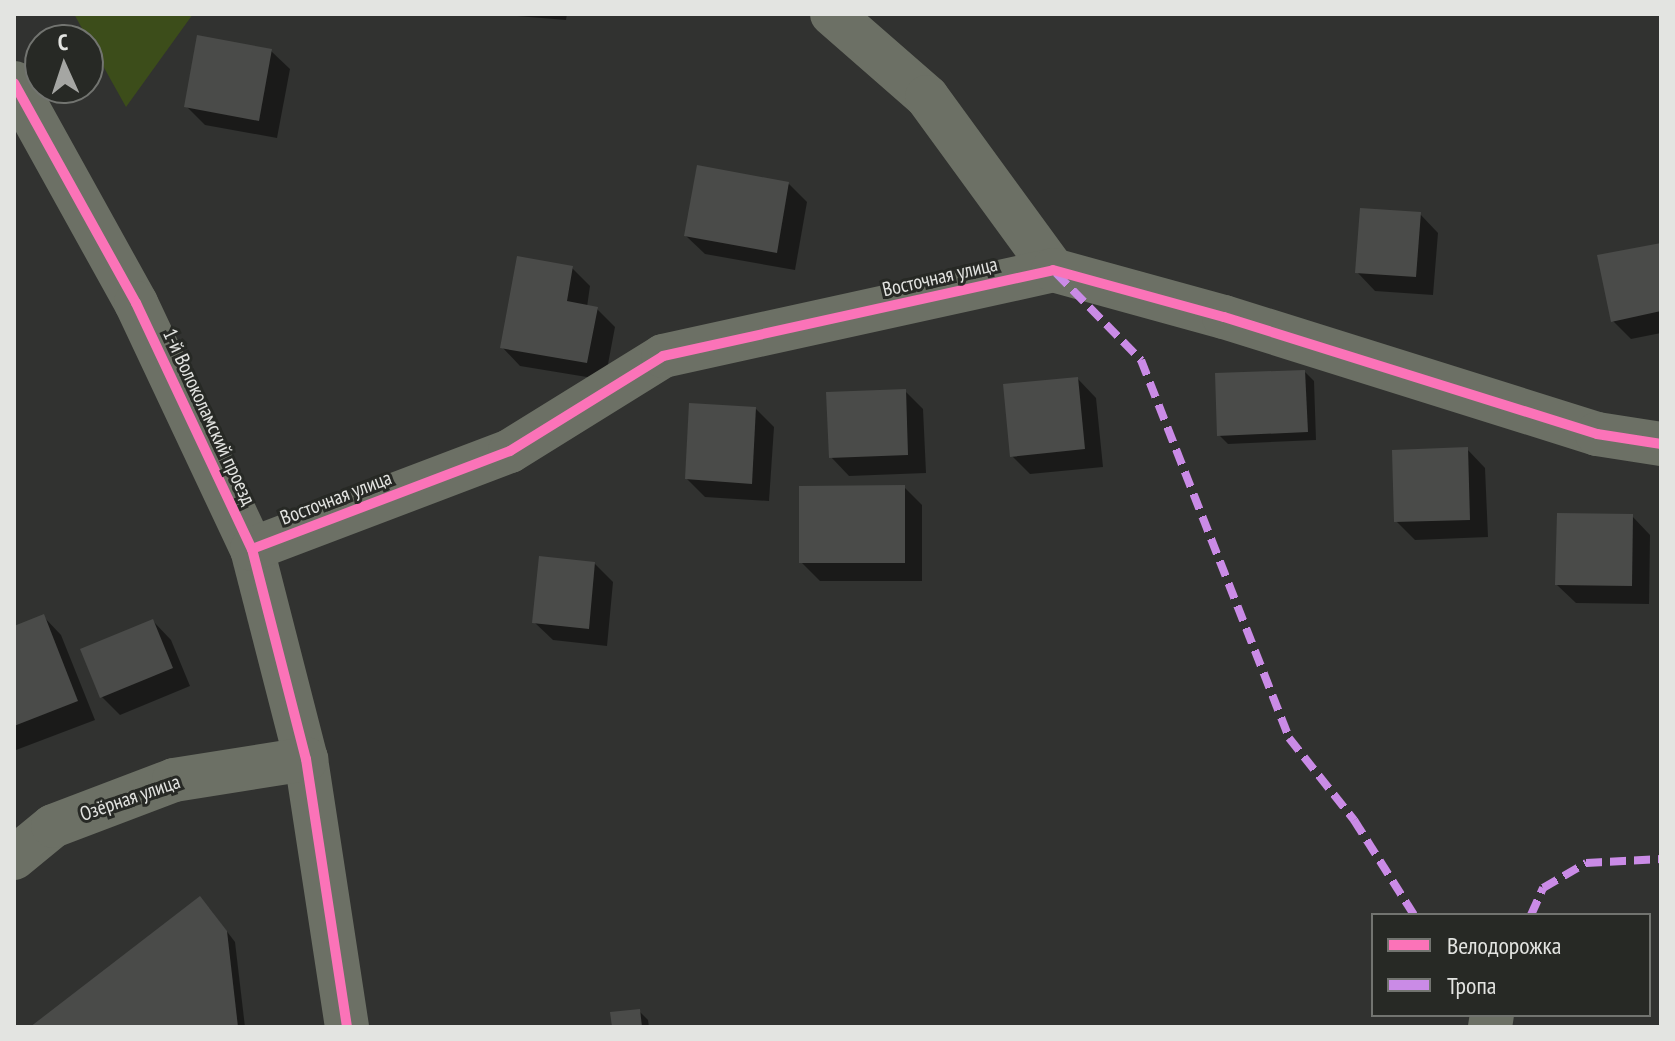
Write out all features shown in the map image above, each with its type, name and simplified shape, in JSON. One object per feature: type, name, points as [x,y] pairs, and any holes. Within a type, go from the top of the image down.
[{"type":"street","points":[[832,14],[927,97],[1053,270]]},
{"type":"street","name":"1-й Волоколамский проезд","points":[[14,83],[136,303],[252,549],[306,759],[347,1027]]},
{"type":"street","name":"Восточная улица","points":[[252,549],[510,451],[663,356],[1053,270],[1224,317],[1597,434],[1661,444]]},
{"type":"street","name":"Озёрная улица","points":[[14,858],[53,826],[174,780],[306,759]]},
{"type":"green space","points":[[74,14],[193,14],[126,107],[104,68],[104,24],[80,24]]},
{"type":"building","points":[[197,35],[272,49],[259,121],[184,107]]},
{"type":"building","points":[[697,165],[789,182],[777,253],[684,236]]},
{"type":"building","points":[[1360,208],[1421,212],[1416,277],[1355,273]]},
{"type":"building","points":[[1661,243],[1661,311],[1611,322],[1597,255]]},
{"type":"building","points":[[517,256],[573,266],[567,301],[598,307],[587,363],[500,348]]},
{"type":"building","points":[[1305,370],[1308,432],[1217,436],[1215,373]]},
{"type":"building","points":[[1078,377],[1085,449],[1010,457],[1003,384]]},
{"type":"building","points":[[906,389],[908,455],[829,458],[826,392]]},
{"type":"building","points":[[689,403],[756,407],[752,484],[685,479]]},
{"type":"building","points":[[1468,447],[1470,520],[1394,522],[1392,450]]},
{"type":"building","points":[[905,485],[905,563],[799,563],[799,486]]},
{"type":"building","points":[[1557,513],[1633,514],[1632,586],[1555,585]]},
{"type":"building","points":[[539,556],[595,562],[589,629],[532,623]]},
{"type":"building","points":[[44,614],[78,701],[14,726],[14,626]]},
{"type":"building","points":[[153,619],[173,668],[100,698],[80,649]]},
{"type":"building","points":[[200,896],[227,931],[238,1027],[30,1027]]},
{"type":"building","points":[[640,1009],[642,1027],[612,1027],[610,1012]]},
{"type":"marked path","points":[[1056,273],[1141,360],[1289,738],[1354,820],[1413,913]]},
{"type":"marked path","points":[[1532,913],[1543,888],[1586,863],[1661,859]]},
{"type":"cycle path","points":[[14,83],[136,303],[252,549],[306,759],[347,1027]]},
{"type":"cycle path","points":[[252,549],[510,451],[663,356],[1053,270],[1224,317],[1597,434],[1661,444]]}]
